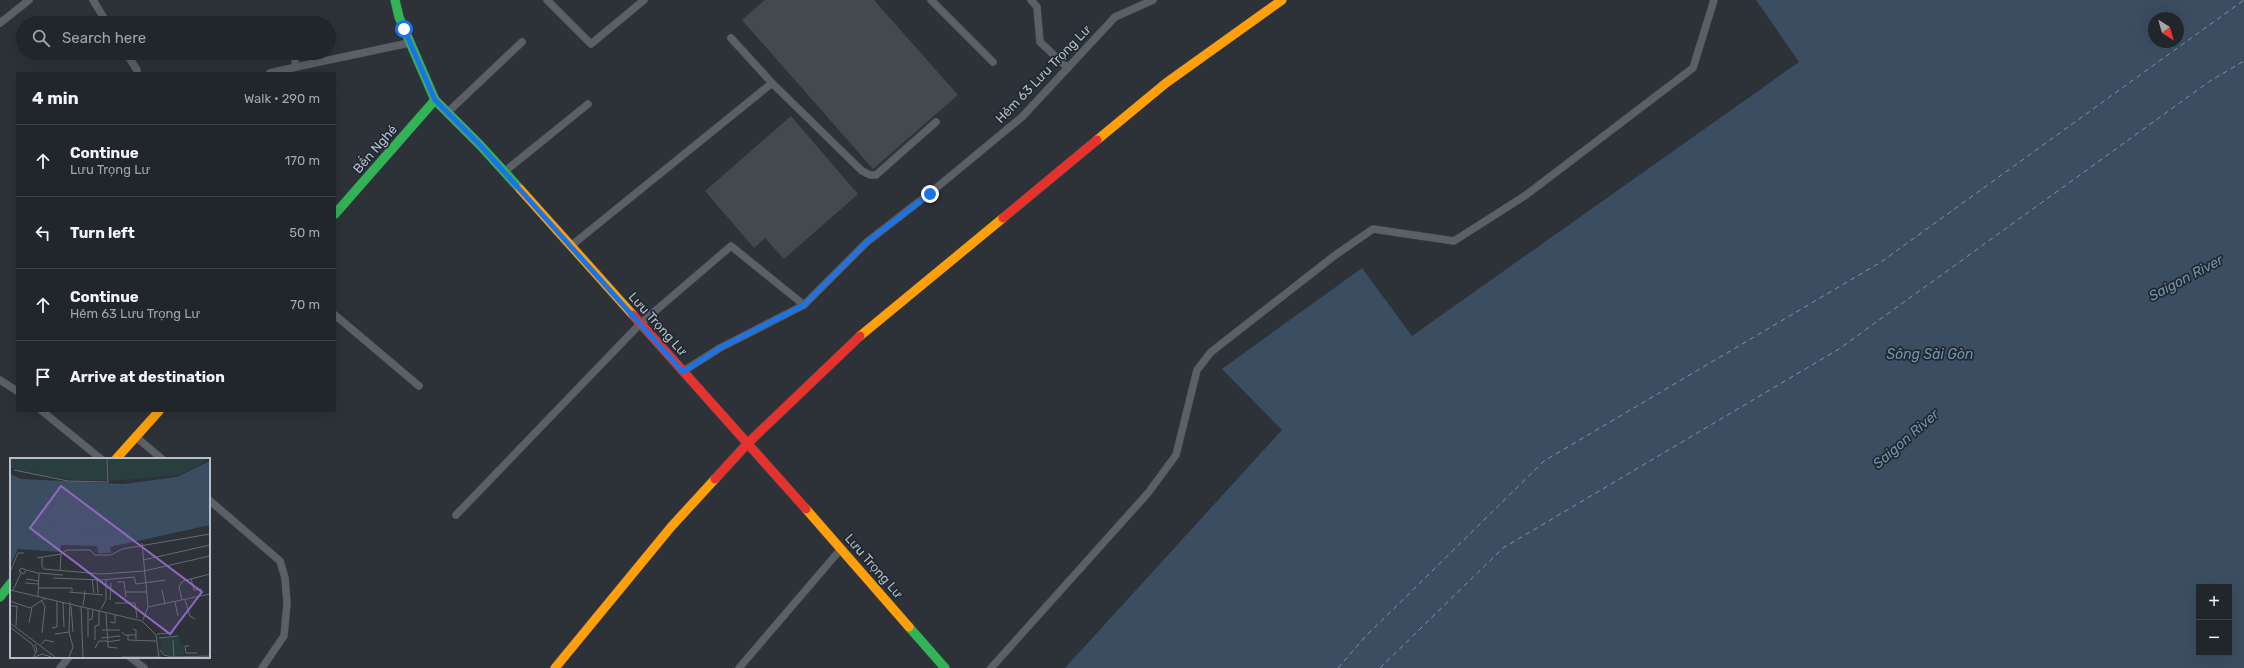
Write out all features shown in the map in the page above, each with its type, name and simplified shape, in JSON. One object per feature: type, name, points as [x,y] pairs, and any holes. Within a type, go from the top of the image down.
[{"type":"street","name":"Lưu Trọng Lư","points":[[395,0],[399,17],[435,100],[504,172],[748,443],[945,668]]},
{"type":"street","points":[[554,668],[671,527],[748,443],[859,336],[1166,83],[1282,0]]},
{"type":"street","name":"Bến Nghé","points":[[336,213],[435,100]]},
{"type":"street","points":[[117,458],[158,412]]},
{"type":"street","points":[[0,597],[10,585]]},
{"type":"lane","points":[[0,23],[29,0]]},
{"type":"lane","points":[[93,0],[103,16]]},
{"type":"lane","points":[[547,0],[591,44],[644,0]]},
{"type":"lane","points":[[931,0],[993,62]]},
{"type":"lane","points":[[1031,0],[1037,7],[1040,42],[1068,68]]},
{"type":"lane","name":"Hẻm 63 Lưu Trọng Lư","points":[[683,372],[720,348],[804,305],[867,242],[930,194],[1022,117],[1114,17],[1153,0]]},
{"type":"lane","points":[[991,668],[1148,493],[1176,454],[1197,370],[1211,352],[1334,256],[1373,229],[1454,241],[1526,195],[1693,68],[1714,0]]},
{"type":"lane","points":[[731,38],[772,83],[862,171],[870,175],[876,175],[936,122]]},
{"type":"lane","points":[[336,58],[411,42]]},
{"type":"lane","points":[[448,112],[522,42]]},
{"type":"lane","points":[[131,60],[138,70]]},
{"type":"lane","points":[[295,60],[296,67]]},
{"type":"lane","points":[[274,72],[328,60]]},
{"type":"lane","points":[[570,247],[772,83]]},
{"type":"lane","points":[[504,172],[588,104]]},
{"type":"lane","points":[[456,515],[640,324],[731,246],[804,305]]},
{"type":"lane","points":[[336,316],[419,386]]},
{"type":"lane","points":[[0,380],[16,390]]},
{"type":"lane","points":[[43,412],[100,458]]},
{"type":"lane","points":[[136,437],[161,458]]},
{"type":"lane","points":[[210,501],[280,561],[285,578],[287,603],[284,636],[262,668]]},
{"type":"lane","points":[[738,668],[841,549]]},
{"type":"lane","points":[[60,668],[68,658]]},
{"type":"lane","points":[[131,658],[144,668]]},
{"type":"water","name":"Sông Sài Gòn","points":[[1756,0],[2244,0],[2244,668],[1065,668],[1282,430],[1222,369],[1362,268],[1412,336],[1799,62]]},
{"type":"building","points":[[765,0],[874,0],[958,95],[873,169],[742,20]]},
{"type":"building","points":[[791,116],[858,194],[784,259],[765,238],[754,248],[705,191]]},
{"type":"ferry route","points":[[1338,668],[1365,637],[1544,461],[1881,262],[2244,0]]},
{"type":"ferry route","points":[[1380,668],[1503,548],[1839,349],[2210,81],[2244,61]]},
{"type":"traffic: fast","points":[[395,0],[399,17],[435,100],[480,145],[520,189]]},
{"type":"traffic: fast","points":[[336,213],[435,100]]},
{"type":"traffic: fast","points":[[0,597],[10,584]]},
{"type":"traffic: fast","points":[[909,627],[945,668]]},
{"type":"traffic: slow","points":[[1097,140],[1166,83],[1282,0]]},
{"type":"traffic: slow","points":[[520,189],[633,315]]},
{"type":"traffic: slow","points":[[860,336],[1003,218]]},
{"type":"traffic: slow","points":[[117,458],[158,412]]},
{"type":"traffic: slow","points":[[555,668],[671,527],[715,479]]},
{"type":"traffic: slow","points":[[806,509],[909,627]]},
{"type":"traffic: jam","points":[[1003,218],[1097,140]]},
{"type":"traffic: jam","points":[[633,315],[806,509]]},
{"type":"traffic: jam","points":[[715,479],[748,443],[860,336]]},
{"type":"route","points":[[404,29],[411,42],[435,100],[480,145],[683,372],[720,348],[771,324],[804,305],[867,242],[930,194]]},
{"type":"water label","name":"Saigon River","points":[[2186,278]]},
{"type":"water label","name":"Saigon River","points":[[1906,439]]}]
